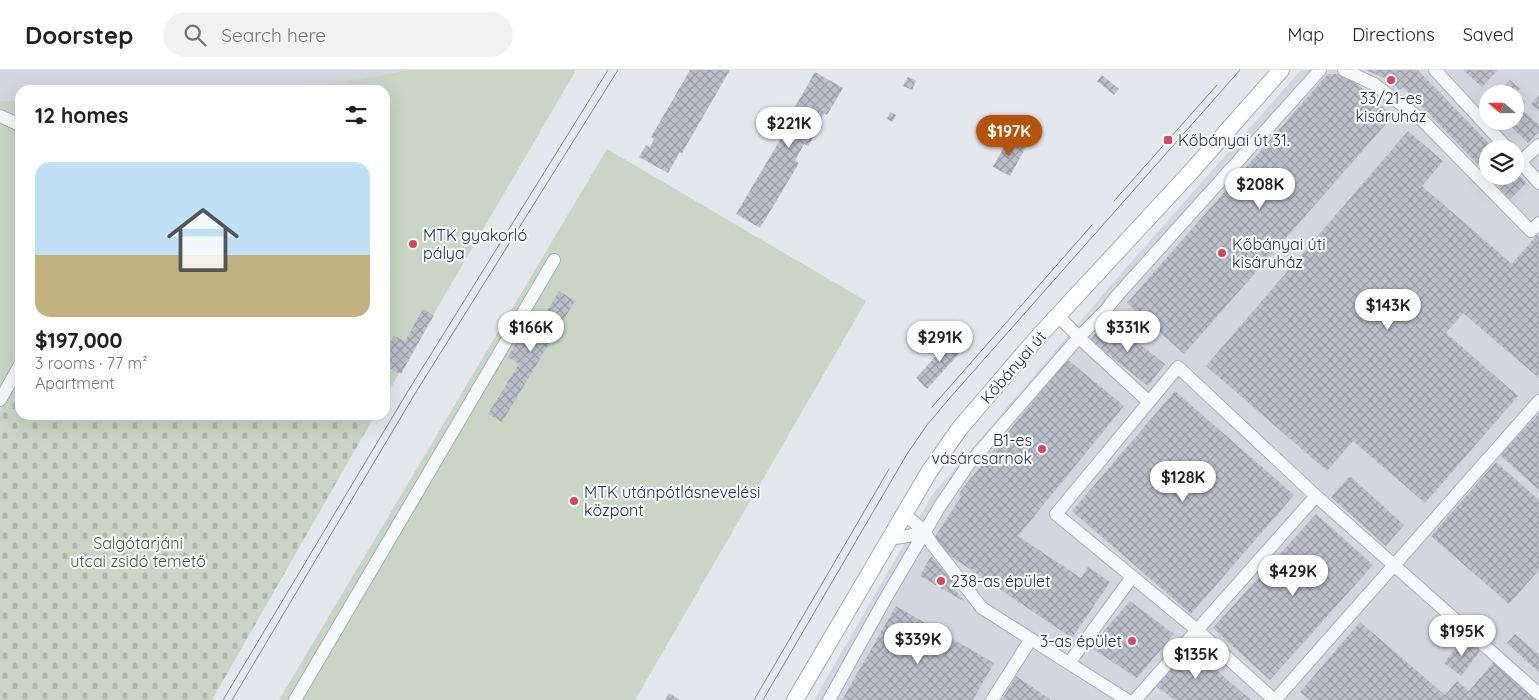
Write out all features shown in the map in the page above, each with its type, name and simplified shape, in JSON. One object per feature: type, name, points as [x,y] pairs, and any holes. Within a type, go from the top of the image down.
[{"type":"main road","name":"Kőbányai út","points":[[795,700],[903,514],[929,472],[956,434],[1032,343],[1189,174],[1281,70]]},
{"type":"lane","points":[[829,700],[940,506],[968,466],[1079,337],[1106,310],[1320,70]]},
{"type":"lane","points":[[1344,70],[1374,84],[1422,120],[1531,231],[1539,223]]},
{"type":"lane","points":[[1436,70],[1500,140]]},
{"type":"lane","points":[[0,116],[15,123]]},
{"type":"lane","points":[[1524,155],[1539,144]]},
{"type":"lane","points":[[1524,166],[1539,183]]},
{"type":"lane","points":[[295,700],[554,260]]},
{"type":"lane","points":[[1058,316],[1149,402]]},
{"type":"lane","points":[[1539,401],[1394,565],[1274,700],[1196,630],[1056,514],[1178,367],[1316,496],[1394,565],[1539,694]]},
{"type":"lane","points":[[0,400],[15,374]]},
{"type":"lane","points":[[1135,700],[1316,496]]},
{"type":"lane","points":[[903,514],[925,533],[982,608],[1127,700]]},
{"type":"lane","points":[[889,539],[925,533]]},
{"type":"lane","points":[[1069,663],[1132,577]]},
{"type":"lane","points":[[992,700],[1031,640]]},
{"type":"shaded area","points":[[0,70],[409,70],[337,83],[305,85],[15,85],[15,100],[0,101]]},
{"type":"shaded area","points":[[1301,70],[1539,70],[1539,700],[814,700],[933,494],[1125,269]]},
{"type":"green space","points":[[409,70],[576,70],[397,377],[390,373],[390,85],[305,85],[337,83]]},
{"type":"green space","points":[[15,100],[15,382],[0,411],[0,101]]},
{"type":"green space","name":"MTK utánpótlásnevelési központ","points":[[607,149],[866,301],[635,700],[279,700]]},
{"type":"green space","points":[[390,373],[397,377],[390,389]]},
{"type":"green space","name":"Salgótarjáni utcai zsidó temető","points":[[15,382],[15,420],[372,420],[212,700],[0,700],[0,411]]},
{"type":"building","points":[[690,70],[730,70],[682,153],[680,152],[668,173],[639,157],[646,145],[650,147],[654,139],[651,137]]},
{"type":"building","points":[[1366,70],[1418,70],[1485,140],[1479,140],[1479,166],[1403,87],[1400,90],[1391,81]]},
{"type":"building","points":[[1463,70],[1498,70],[1484,85],[1480,85]]},
{"type":"building","points":[[815,72],[843,88],[827,115],[824,113],[815,129],[817,131],[808,146],[804,144],[795,161],[799,163],[760,228],[736,214],[786,130],[783,128]]},
{"type":"building","name":"Kőbányai úti kisáruház","points":[[1328,74],[1346,74],[1393,116],[1184,354],[1127,303]]},
{"type":"building","points":[[1102,75],[1119,89],[1114,95],[1097,81]]},
{"type":"building","points":[[908,77],[916,81],[912,90],[903,86]]},
{"type":"building","points":[[1510,80],[1516,85],[1506,85]]},
{"type":"building","points":[[1539,95],[1539,111],[1531,104]]},
{"type":"building","points":[[890,112],[896,115],[893,122],[887,119]]},
{"type":"building","points":[[1524,112],[1539,125],[1539,131],[1528,143],[1514,130],[1524,130]]},
{"type":"building","points":[[1408,131],[1443,161],[1422,186],[1512,264],[1537,235],[1539,237],[1539,378],[1463,313],[1446,333],[1518,396],[1425,503],[1353,441],[1327,471],[1206,366]]},
{"type":"building","points":[[1009,138],[1026,147],[1010,176],[993,167]]},
{"type":"building","points":[[1497,185],[1524,185],[1510,199]]},
{"type":"building","points":[[559,291],[575,301],[502,422],[488,414],[519,364],[508,357],[526,326],[535,331]]},
{"type":"building","points":[[423,309],[434,315],[401,374],[390,368],[390,343],[394,336],[405,341]]},
{"type":"building","points":[[1106,320],[1165,364],[1148,386],[1090,340]]},
{"type":"building","points":[[953,337],[965,347],[927,389],[916,378]]},
{"type":"building","points":[[1067,359],[1124,406],[1018,536],[1081,578],[1088,567],[1110,582],[1072,638],[931,543],[961,497],[959,493]]},
{"type":"building","points":[[1175,391],[1294,495],[1191,614],[1072,511]]},
{"type":"building","points":[[1539,413],[1539,490],[1500,455]]},
{"type":"building","points":[[1496,462],[1539,500],[1539,570],[1509,604],[1431,536]]},
{"type":"building","points":[[1350,476],[1404,525],[1386,546],[1331,497]]},
{"type":"building","points":[[1316,514],[1373,565],[1270,680],[1213,628]]},
{"type":"building","name":"238-as épület","points":[[931,556],[960,585],[956,591],[965,602],[920,576]]},
{"type":"building","name":"3-as épület","points":[[1130,601],[1174,634],[1137,678],[1090,647]]},
{"type":"building","points":[[896,606],[994,663],[973,700],[842,700]]},
{"type":"building","points":[[1360,622],[1445,695],[1457,681],[1469,691],[1497,658],[1539,700],[1310,700],[1300,692]]},
{"type":"building","points":[[1515,634],[1539,655],[1539,672],[1507,643]]},
{"type":"building","points":[[1464,638],[1480,651],[1461,676],[1444,663]]},
{"type":"building","points":[[1189,643],[1251,700],[1175,700],[1153,684]]},
{"type":"building","points":[[1016,676],[1051,700],[1002,700]]},
{"type":"building","points":[[669,693],[680,700],[665,700]]},
{"type":"tram line","points":[[223,700],[408,391],[608,70]]},
{"type":"tram line","points":[[232,700],[416,392],[618,70]]},
{"type":"tram line","points":[[763,700],[907,454],[927,425],[1240,70]]},
{"type":"tram line","points":[[1114,201],[1217,85]]},
{"type":"tram line","points":[[932,407],[1092,225]]},
{"type":"tram line","points":[[754,700],[889,469]]},
{"type":"place","name":"33/21-es kisáruház","points":[[1391,80]]},
{"type":"place","name":"Kőbányai út 31.","points":[[1168,140]]},
{"type":"place","name":"MTK gyakorló pálya","points":[[413,244]]},
{"type":"place","name":"Kőbányai úti kisáruház","points":[[1222,253]]},
{"type":"place","name":"B1-es vásárcsarnok","points":[[1042,449]]},
{"type":"place","name":"MTK utánpótlásnevelési központ","points":[[574,501]]},
{"type":"place","name":"238-as épület","points":[[941,581]]},
{"type":"place","name":"3-as épület","points":[[1132,641]]}]
